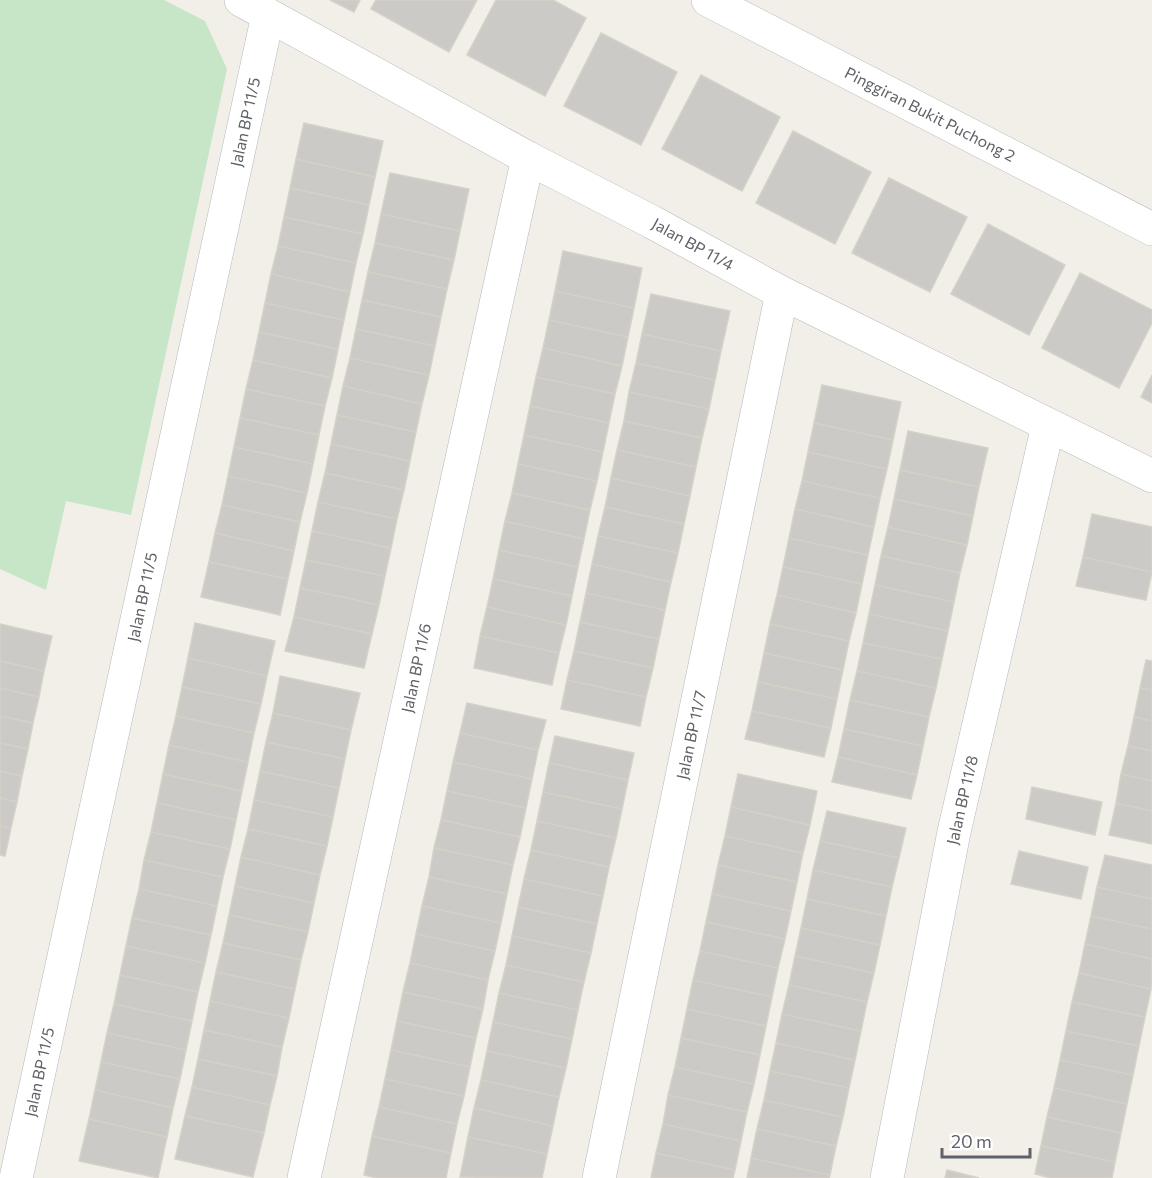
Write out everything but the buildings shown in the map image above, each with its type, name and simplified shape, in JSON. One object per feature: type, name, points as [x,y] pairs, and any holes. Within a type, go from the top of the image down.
[{"type":"street","name":"Pinggiran Bukit Puchong 2","points":[[708,0],[1152,229]]},
{"type":"street","name":"Jalan BP 11/4","points":[[255,8],[528,158],[782,293],[1152,477]]},
{"type":"street","name":"Jalan BP 11/5","points":[[16,1178],[255,8]]},
{"type":"street","name":"Jalan BP 11/6","points":[[304,1178],[528,158]]},
{"type":"street","name":"Jalan BP 11/7","points":[[599,1178],[782,293]]},
{"type":"street","name":"Jalan BP 11/8","points":[[887,1178],[954,832],[1048,426]]},
{"type":"green space","points":[[0,0],[164,0],[205,21],[227,69],[131,515],[66,501],[46,590],[0,569]]}]
